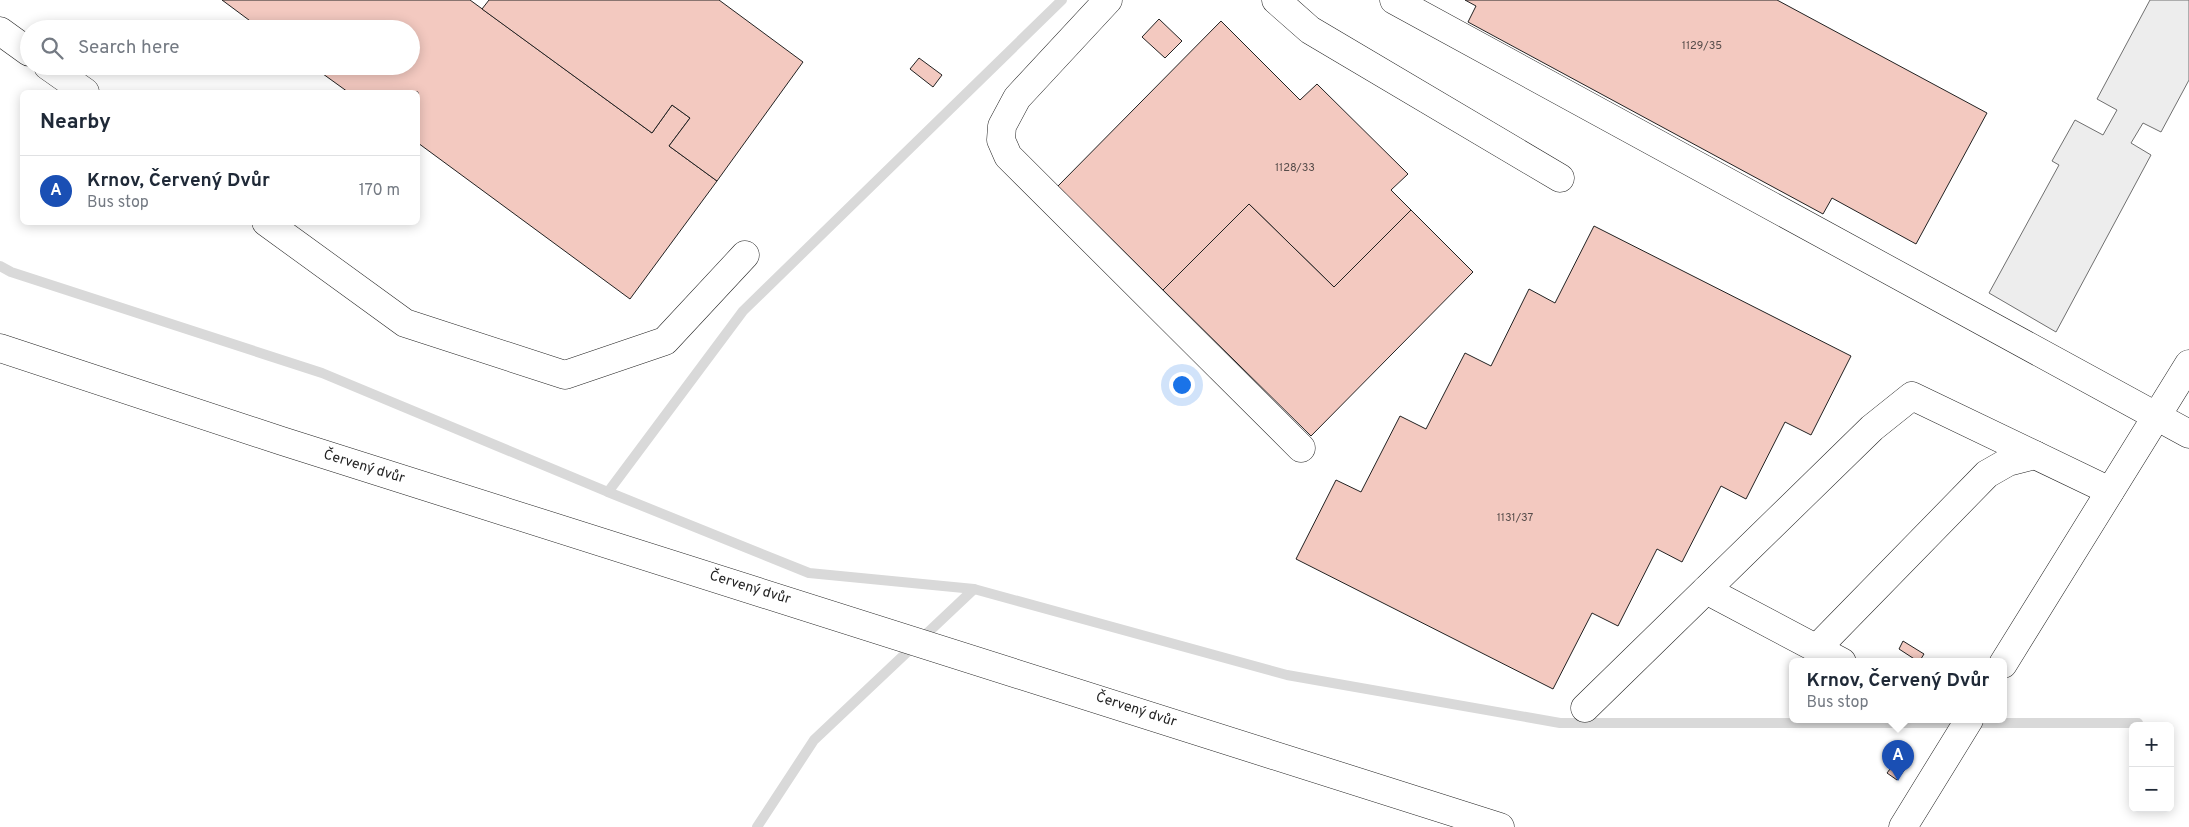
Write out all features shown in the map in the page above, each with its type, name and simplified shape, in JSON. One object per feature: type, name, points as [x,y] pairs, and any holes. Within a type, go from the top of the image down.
[{"type":"main road","points":[[1108,0],[1018,98],[1002,126],[1001,140],[1008,156],[1301,448]]},
{"type":"main road","points":[[1276,0],[1310,30],[1560,178]]},
{"type":"main road","points":[[1394,0],[2189,434]]},
{"type":"main road","points":[[0,32],[20,46]]},
{"type":"main road","points":[[61,75],[82,90]]},
{"type":"main road","points":[[270,225],[405,323],[565,375],[665,342],[744,255]]},
{"type":"main road","name":"Červený dvůr","points":[[0,348],[282,441],[1500,827]]},
{"type":"main road","points":[[2007,658],[2189,364]]},
{"type":"main road","points":[[1585,708],[1872,428],[1912,396],[2110,491]]},
{"type":"main road","points":[[1816,649],[1987,474],[2008,462],[2035,455]]},
{"type":"main road","points":[[1706,590],[1834,658]]},
{"type":"main road","points":[[1903,827],[1967,723]]},
{"type":"shaded area","points":[[2150,0],[2189,0],[2189,80],[2161,132],[2143,123],[2131,143],[2151,155],[2056,332],[1989,293],[2059,165],[2052,161],[2075,120],[2103,135],[2117,110],[2097,99]]},
{"type":"building","points":[[222,0],[470,0],[652,133],[672,105],[690,118],[669,146],[717,181],[630,299],[420,144],[420,90],[345,90],[324,75],[420,75],[420,20],[249,20]]},
{"type":"building","points":[[489,0],[719,0],[803,62],[717,181],[669,146],[690,118],[672,105],[652,133],[482,9]]},
{"type":"building","points":[[1465,0],[1777,0],[1987,113],[1916,244],[1832,198],[1823,214],[1468,22],[1476,6]]},
{"type":"building","points":[[1159,19],[1182,41],[1165,58],[1142,37]]},
{"type":"building","points":[[1221,21],[1300,100],[1317,84],[1408,174],[1391,190],[1411,210],[1334,287],[1249,204],[1163,290],[1058,186]]},
{"type":"building","points":[[919,58],[942,75],[933,87],[910,69]]},
{"type":"building","points":[[1249,204],[1334,287],[1411,210],[1473,272],[1311,436],[1163,290]]},
{"type":"building","points":[[1594,226],[1851,356],[1811,435],[1785,422],[1746,499],[1721,486],[1682,562],[1657,549],[1618,626],[1592,613],[1553,689],[1296,559],[1336,480],[1361,492],[1400,416],[1426,429],[1465,353],[1491,366],[1529,289],[1555,303]]},
{"type":"building","points":[[1903,641],[1924,654],[1922,658],[1913,658],[1899,649]]},
{"type":"building","points":[[1899,757],[1909,764],[1897,780],[1887,773]]},
{"type":"waterway","points":[[0,266],[11,272],[322,373],[608,492],[743,311],[1062,0]]},
{"type":"waterway","points":[[608,492],[809,573],[974,589],[1287,675],[1560,723],[2129,723]]},
{"type":"waterway","points":[[757,827],[814,740],[974,589]]},
{"type":"place","name":"Krnov, Červený Dvůr","points":[[1898,781]]}]
